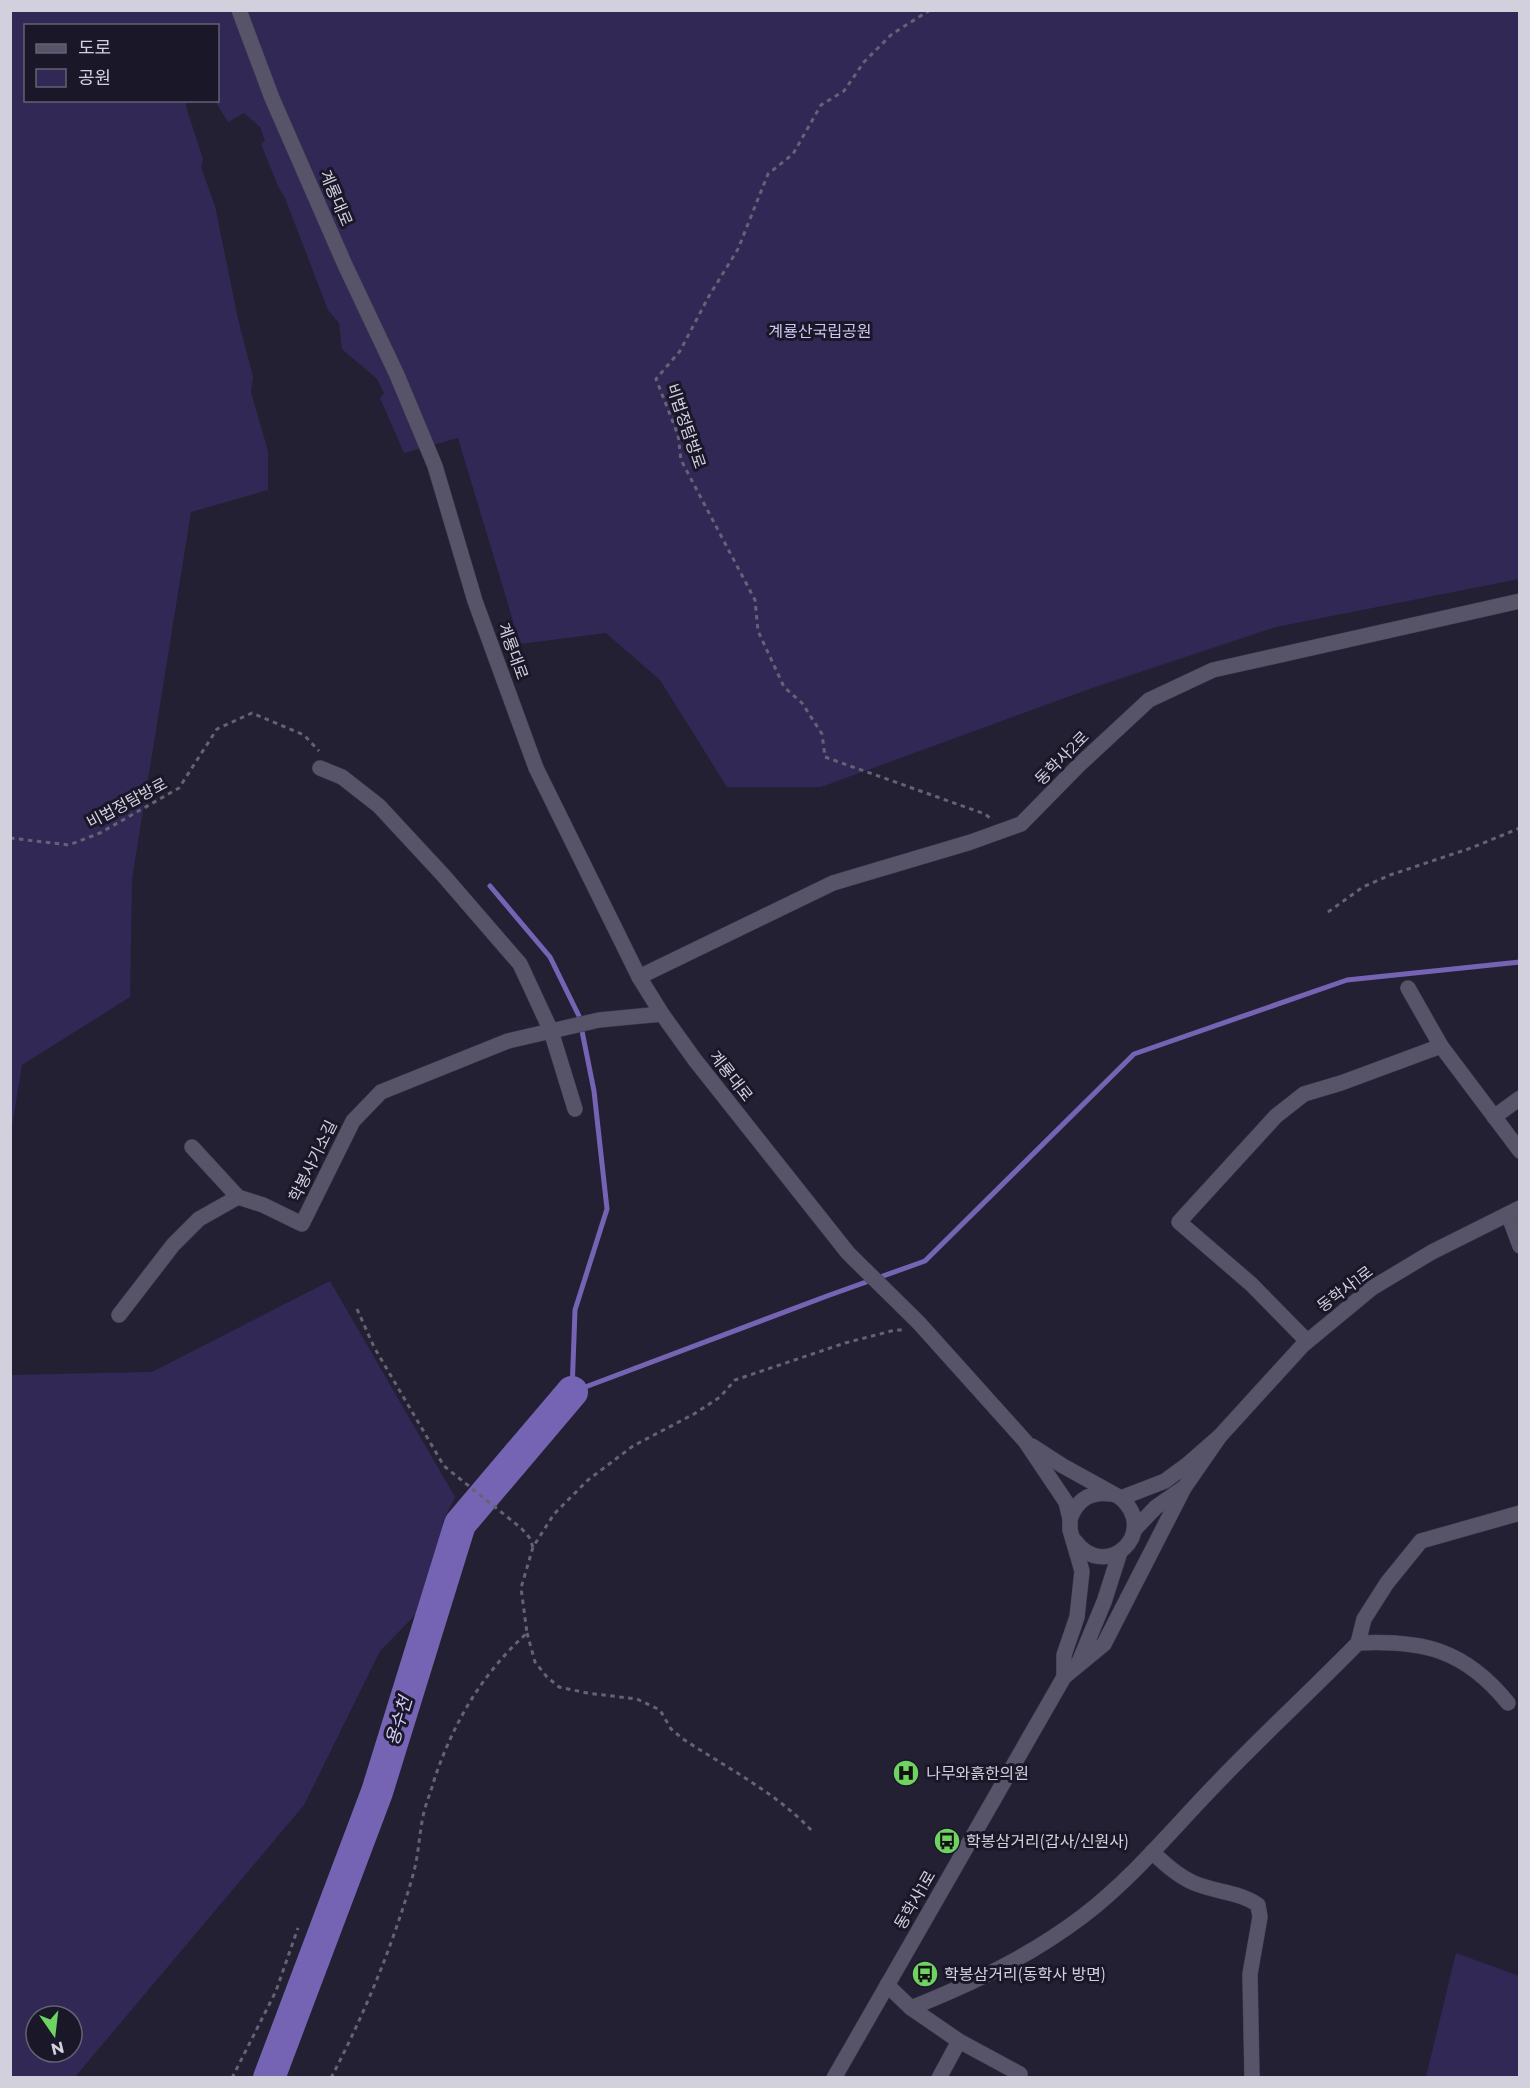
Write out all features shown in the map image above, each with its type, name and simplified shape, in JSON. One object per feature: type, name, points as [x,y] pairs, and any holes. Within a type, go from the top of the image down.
[{"type":"street","name":"계룡대로","points":[[239,10],[277,109],[345,265],[397,375],[435,466],[475,601],[536,768],[639,977],[662,1014],[848,1253],[919,1323]]},
{"type":"street","name":"동학사2로","points":[[639,977],[833,883],[888,868],[1021,824],[1079,765],[1149,700],[1213,670],[1520,601]]},
{"type":"street","points":[[320,768],[342,777],[379,806],[443,875],[520,964],[551,1031],[575,1109]]},
{"type":"street","points":[[1408,988],[1441,1046],[1520,1151]]},
{"type":"street","name":"학봉사기소길","points":[[192,1147],[238,1197],[263,1205],[302,1224],[353,1121],[381,1092],[508,1041],[599,1020],[662,1014]]},
{"type":"street","points":[[1307,1341],[1251,1284],[1179,1222],[1276,1116],[1304,1095],[1441,1046]]},
{"type":"street","points":[[1494,1117],[1520,1098]]},
{"type":"street","points":[[119,1316],[173,1245],[199,1219],[238,1197]]},
{"type":"street","points":[[1514,1211],[1520,1246]]},
{"type":"street","name":"동학사1로","points":[[1220,1436],[1307,1341],[1372,1288],[1432,1252],[1514,1211]]},
{"type":"street","points":[[919,1323],[1024,1441],[1066,1502],[1070,1530],[1082,1571],[1077,1617],[1064,1655],[1064,1677]]},
{"type":"street","points":[[1070,1519],[1074,1509],[1090,1495],[1100,1492],[1116,1496],[1165,1481],[1220,1436]]},
{"type":"street","points":[[1064,1677],[1104,1644],[1184,1488],[1220,1436]]},
{"type":"street","points":[[1024,1441],[1129,1505],[1133,1515],[1134,1530]]},
{"type":"street","points":[[1073,1540],[1080,1549],[1099,1557],[1120,1552],[1128,1545],[1134,1530],[1156,1507],[1184,1488]]},
{"type":"street","points":[[911,2008],[965,1986],[1012,1963],[1082,1917],[1118,1887],[1219,1780],[1358,1643],[1364,1619],[1387,1583],[1421,1541],[1520,1513]]},
{"type":"street","points":[[1078,1665],[1100,1612],[1120,1552]]},
{"type":"street","points":[[1358,1643],[1415,1644],[1449,1653],[1491,1682],[1508,1703]]},
{"type":"street","name":"동학사1로","points":[[834,2078],[1064,1677]]},
{"type":"street","points":[[1152,1852],[1175,1873],[1194,1883],[1250,1899],[1258,1905],[1260,1917],[1250,1974],[1252,2078]]},
{"type":"street","points":[[887,1985],[911,2008],[960,2041],[1020,2074],[1018,2078]]},
{"type":"street","points":[[939,2078],[960,2041]]},
{"type":"path","name":"비법정탐방로","points":[[930,10],[892,34],[864,62],[844,91],[821,105],[793,154],[768,174],[738,249],[709,296],[680,351],[656,379],[678,435],[681,460],[755,600],[758,631],[784,687],[802,703],[822,734],[825,757],[985,814],[1005,830]]},
{"type":"path","name":"비법정탐방로","points":[[10,838],[69,844],[100,833],[179,788],[217,729],[252,713],[304,735],[319,752]]},
{"type":"path","points":[[1328,912],[1364,887],[1390,875],[1471,848],[1520,828]]},
{"type":"path","points":[[357,1309],[374,1347],[444,1466],[521,1528],[529,1537],[533,1548]]},
{"type":"path","points":[[813,1832],[796,1814],[772,1796],[683,1739],[671,1729],[660,1710],[637,1699],[559,1687],[536,1662],[527,1633],[521,1588],[533,1548],[554,1514],[588,1480],[633,1446],[694,1414],[720,1397],[735,1380],[845,1343],[895,1330],[906,1331],[919,1323]]},
{"type":"path","points":[[331,2078],[390,1948],[414,1872],[424,1811],[447,1745],[477,1689],[507,1651],[527,1633]]},
{"type":"path","points":[[232,2078],[276,1991],[298,1929]]},
{"type":"green space","name":"계룡산국립공원","points":[[11,11],[1519,11],[1519,579],[1276,627],[1092,688],[821,787],[727,787],[660,680],[606,633],[520,644],[458,438],[404,453],[380,398],[384,393],[377,379],[342,349],[339,323],[328,310],[285,198],[261,144],[265,141],[260,127],[244,113],[228,122],[216,102],[219,102],[219,24],[24,24],[24,102],[187,102],[186,107],[203,159],[201,167],[215,206],[238,319],[253,377],[251,392],[268,451],[268,490],[191,512],[132,879],[130,997],[22,1065],[11,1132]]},
{"type":"green space","points":[[330,1281],[455,1497],[443,1521],[445,1535],[443,1557],[434,1589],[420,1610],[380,1651],[304,1805],[75,2077],[11,2077],[11,1375],[152,1372]]},
{"type":"green space","points":[[1456,1953],[1519,1976],[1519,2077],[1426,2077]]},
{"type":"waterway","points":[[490,886],[550,957],[579,1016],[594,1091],[607,1209],[575,1310],[572,1392],[925,1261],[1134,1054],[1347,980],[1520,962]]},
{"type":"waterway","name":"용수천","points":[[269,2078],[377,1792],[460,1524],[572,1392]]},
{"type":"place","name":"나무와흙한의원","points":[[906,1773]]},
{"type":"place","name":"학봉삼거리(갑사/신원사)","points":[[947,1841]]},
{"type":"place","name":"학봉삼거리(동학사 방면)","points":[[925,1974]]}]
